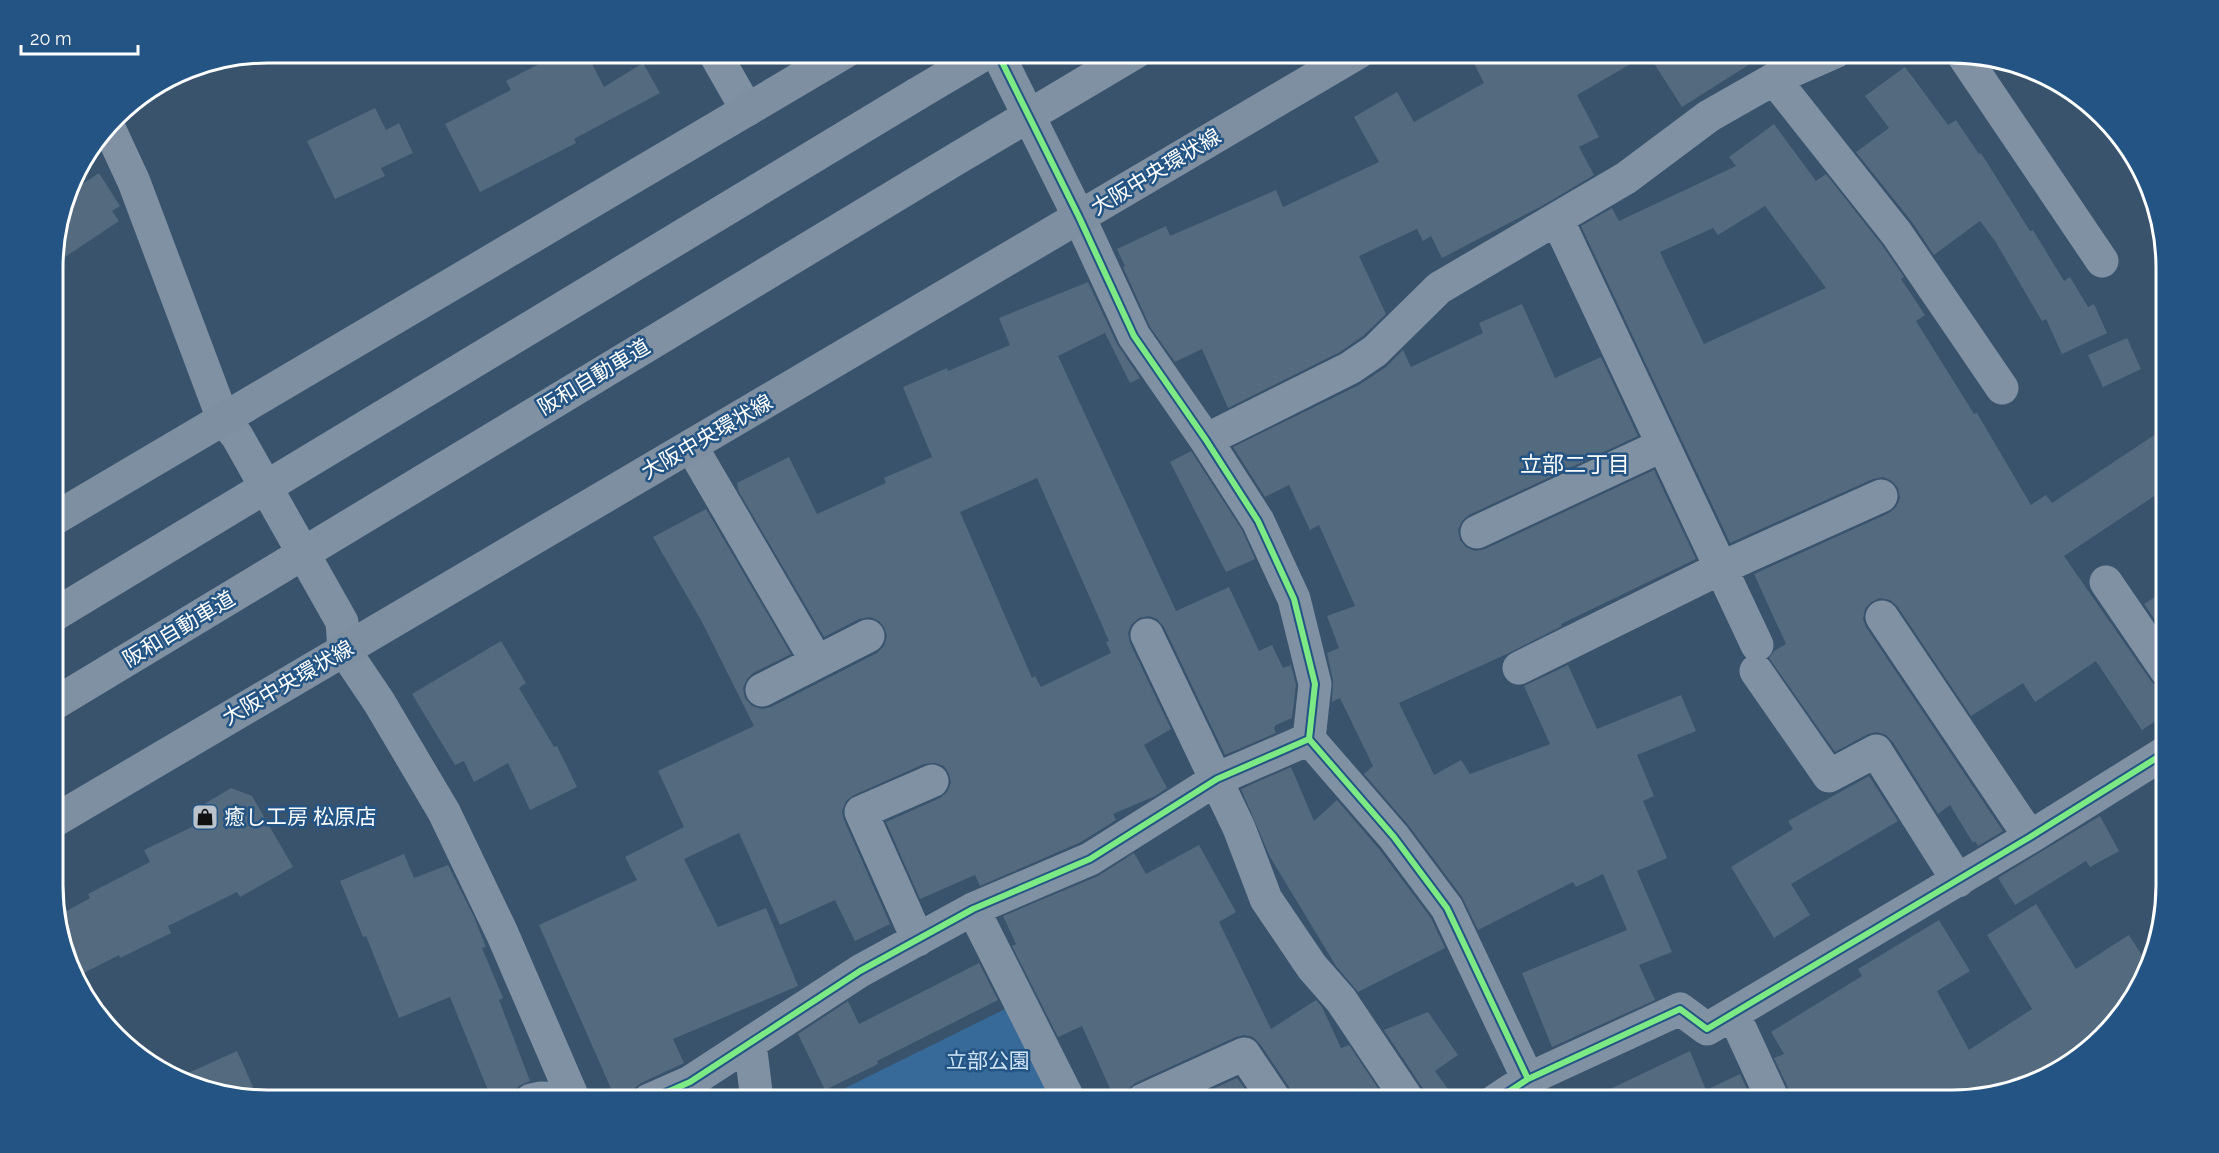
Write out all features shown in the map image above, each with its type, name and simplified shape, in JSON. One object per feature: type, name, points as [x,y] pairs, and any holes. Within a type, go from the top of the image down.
[{"type":"highway","points":[[63,610],[970,63]]},
{"type":"highway","name":"阪和自動車道","points":[[63,699],[1118,63]]},
{"type":"main road","points":[[63,514],[826,63]]},
{"type":"main road","name":"大阪中央環状線","points":[[63,816],[1340,63]]},
{"type":"street","points":[[720,63],[747,110]]},
{"type":"street","points":[[1002,63],[1134,336],[1206,440],[1258,521],[1294,599],[1315,684],[1309,739],[1394,837],[1448,908],[1528,1079]]},
{"type":"street","points":[[1206,440],[1350,368],[1375,351],[1439,288],[1626,178],[1709,116],[1774,79],[1810,63]]},
{"type":"street","points":[[1969,64],[2102,261]]},
{"type":"street","points":[[1774,79],[1897,234],[2002,388]]},
{"type":"street","points":[[113,134],[134,182],[223,419],[237,436],[342,622],[344,650],[379,702],[444,812],[502,933],[570,1090]]},
{"type":"street","points":[[1557,219],[1721,568],[1756,658],[1829,776],[1876,751],[1958,880]]},
{"type":"street","points":[[1477,532],[1663,445]]},
{"type":"street","points":[[691,446],[817,662]]},
{"type":"street","points":[[1519,668],[1721,568],[1881,496]]},
{"type":"street","points":[[2106,582],[2156,655]]},
{"type":"street","points":[[1882,617],[2030,837]]},
{"type":"street","points":[[1147,635],[1217,779],[1239,828],[1266,899],[1312,967],[1341,1000],[1401,1090]]},
{"type":"street","points":[[762,690],[868,636]]},
{"type":"street","points":[[672,1090],[690,1082],[861,971],[974,909],[1090,859],[1217,779],[1309,739]]},
{"type":"street","points":[[1511,1090],[1528,1079],[1680,1009],[1707,1029],[2030,837],[2156,758]]},
{"type":"street","points":[[918,940],[861,812],[932,781]]},
{"type":"street","points":[[974,909],[1064,1090]]},
{"type":"street","points":[[1734,1015],[1768,1090]]},
{"type":"street","points":[[750,1043],[756,1090]]},
{"type":"street","points":[[1165,1090],[1244,1054],[1268,1090]]},
{"type":"green space","name":"立部公園","points":[[1007,1008],[1049,1090],[841,1090]]},
{"type":"building","points":[[541,63],[592,63],[604,87],[643,63],[660,93],[574,139],[576,143],[480,192],[445,124],[511,90],[506,81]]},
{"type":"building","points":[[1474,63],[1632,63],[1577,95],[1599,137],[1579,147],[1594,175],[1542,206],[1442,258],[1431,236],[1423,241],[1417,229],[1359,256],[1386,314],[1363,336],[1340,352],[1228,408],[1202,349],[1175,362],[1150,327],[1117,249],[1166,226],[1170,236],[1276,190],[1283,207],[1379,162],[1354,117],[1397,92],[1414,122],[1484,83]]},
{"type":"building","points":[[1654,63],[1752,63],[1682,107]]},
{"type":"building","points":[[1905,67],[1948,125],[1956,120],[1979,154],[1981,153],[2030,231],[2033,230],[2064,281],[2070,277],[2088,307],[2094,304],[2107,333],[2062,354],[2046,319],[2042,321],[1995,241],[1980,221],[1934,255],[1912,222],[1856,152],[1889,128],[1865,96]]},
{"type":"building","points":[[375,108],[386,130],[399,123],[413,153],[381,168],[385,176],[335,199],[307,141]]},
{"type":"building","points":[[1774,124],[1816,181],[1826,174],[1904,277],[1901,279],[1925,315],[1916,321],[1974,414],[1977,413],[2031,505],[2046,495],[2052,503],[2156,434],[2156,495],[2064,556],[2156,686],[2156,721],[2142,730],[2096,661],[2035,702],[2023,683],[1971,716],[1897,606],[1890,600],[1880,598],[1871,602],[1865,609],[1863,619],[1866,627],[2003,831],[1978,846],[1975,841],[1973,843],[1950,805],[1938,814],[1886,735],[1877,732],[1868,734],[1835,752],[1769,658],[1774,651],[1786,644],[1754,574],[1889,513],[1896,507],[1900,498],[1898,488],[1892,481],[1883,477],[1873,479],[1730,543],[1581,226],[1612,208],[1619,221],[1736,166],[1729,157]],"holes":[[[1765,206],[1826,288],[1704,344],[1660,252],[1713,228],[1718,235]]]},
{"type":"building","points":[[99,173],[120,206],[112,211],[119,221],[63,258],[70,215],[81,185]]},
{"type":"building","points":[[1088,282],[1117,344],[1140,378],[1130,383],[1105,333],[1058,356],[1176,611],[1229,587],[1259,651],[1272,645],[1283,668],[1291,665],[1296,685],[1292,718],[1276,725],[1274,728],[1276,733],[1225,755],[1164,627],[1157,619],[1149,616],[1139,618],[1131,625],[1128,633],[1130,643],[1171,729],[1144,745],[1167,788],[1155,796],[1113,814],[1116,820],[1081,842],[980,886],[975,875],[920,899],[886,822],[940,798],[947,792],[951,783],[944,766],[935,763],[924,764],[854,795],[846,801],[842,811],[890,924],[855,941],[835,900],[780,925],[739,833],[684,859],[718,927],[766,908],[798,986],[673,1039],[684,1063],[641,1083],[634,1090],[612,1090],[539,925],[637,880],[625,857],[684,827],[658,771],[754,726],[702,622],[653,537],[706,509],[791,654],[753,673],[747,679],[743,688],[745,698],[752,706],[762,709],[771,707],[877,653],[884,646],[887,636],[879,621],[870,617],[859,619],[824,637],[739,492],[737,483],[789,457],[817,514],[886,483],[884,478],[932,457],[903,387],[1010,345],[999,318]],"holes":[[[1037,478],[1109,641],[1106,642],[1111,653],[1041,687],[1035,676],[1032,678],[960,512]]]},
{"type":"building","points":[[1522,304],[1555,378],[1601,357],[1638,436],[1469,515],[1462,521],[1458,530],[1460,540],[1466,547],[1475,551],[1485,549],[1654,470],[1696,559],[1561,624],[1562,626],[1509,653],[1399,703],[1434,775],[1461,760],[1470,774],[1550,744],[1524,686],[1568,665],[1597,729],[1681,695],[1696,731],[1637,755],[1654,796],[1643,801],[1667,858],[1637,871],[1672,952],[1639,965],[1655,1000],[1552,1047],[1522,973],[1627,930],[1603,874],[1576,887],[1573,882],[1478,930],[1462,897],[1409,826],[1364,774],[1373,766],[1340,698],[1332,702],[1333,680],[1327,653],[1339,648],[1327,616],[1355,606],[1319,525],[1310,530],[1289,485],[1265,497],[1233,447],[1359,385],[1386,367],[1403,350],[1411,367],[1483,333],[1479,323]]},
{"type":"building","points":[[2127,338],[2141,369],[2103,387],[2088,355]]},
{"type":"building","points":[[1191,451],[1242,530],[1255,559],[1226,572],[1170,462]]},
{"type":"building","points":[[2156,596],[2156,621],[2144,604]]},
{"type":"building","points":[[501,641],[526,683],[519,688],[554,747],[557,746],[577,787],[530,810],[508,763],[474,782],[464,761],[455,765],[412,694]]},
{"type":"building","points":[[1291,767],[1314,821],[1337,800],[1379,849],[1431,918],[1445,948],[1358,992],[1336,966],[1270,857],[1241,789]]},
{"type":"building","points":[[1869,776],[1898,821],[1791,884],[1810,915],[1774,938],[1731,867],[1793,829],[1788,821]]},
{"type":"building","points":[[231,788],[252,796],[293,867],[240,897],[237,892],[168,926],[171,933],[84,973],[70,938],[65,912],[90,898],[88,894],[150,862],[144,850],[198,824],[191,812]]},
{"type":"building","points":[[2100,816],[2119,851],[2090,867],[2086,861],[2015,905],[1998,878]]},
{"type":"building","points":[[1199,845],[1236,912],[1219,922],[1271,1029],[1316,1000],[1322,1007],[1341,1048],[1349,1045],[1379,1090],[1362,1090],[1360,1088],[1357,1090],[1291,1090],[1260,1044],[1253,1037],[1244,1035],[1135,1083],[1127,1090],[1111,1090],[1082,1026],[1058,1037],[1012,946],[1016,944],[1003,916],[1098,876],[1134,853],[1146,874]]},
{"type":"building","points":[[404,854],[414,878],[448,865],[486,947],[482,948],[503,998],[499,1000],[530,1081],[516,1090],[488,1090],[450,997],[399,1018],[366,936],[363,937],[340,881]]},
{"type":"building","points":[[2036,904],[2076,969],[2129,935],[2143,957],[2121,999],[2086,1039],[2041,1069],[2017,1079],[1964,1090],[1789,1090],[1774,1058],[1784,1054],[1771,1032],[1862,976],[1858,969],[1939,920],[1970,971],[1937,991],[1969,1050],[2032,1009],[1987,935]]},
{"type":"building","points":[[979,963],[998,1000],[825,1090],[798,1034],[848,1001],[859,1024]]},
{"type":"building","points":[[1428,1012],[1458,1055],[1435,1071],[1449,1090],[1424,1090],[1384,1030]]},
{"type":"building","points":[[237,1051],[254,1089],[215,1083],[188,1073]]},
{"type":"building","points":[[1690,1051],[1706,1090],[1608,1090]]},
{"type":"building","points":[[1740,1074],[1747,1090],[1706,1090]]},
{"type":"building","points":[[1237,1078],[1246,1090],[1210,1090]]},
{"type":"cycle path","points":[[1002,63],[1079,217],[1134,336],[1206,440],[1258,521],[1294,599],[1315,684],[1309,739],[1394,837],[1447,908],[1528,1079]]},
{"type":"cycle path","points":[[672,1090],[690,1082],[860,971],[973,909],[1090,859],[1217,779],[1309,739]]},
{"type":"cycle path","points":[[1511,1090],[1528,1079],[1680,1009],[1707,1029],[2030,837],[2156,758]]},
{"type":"place","name":"癒し工房 松原店","points":[[205,817]]},
{"type":"district","name":"立部二丁目","points":[[1575,464]]}]
